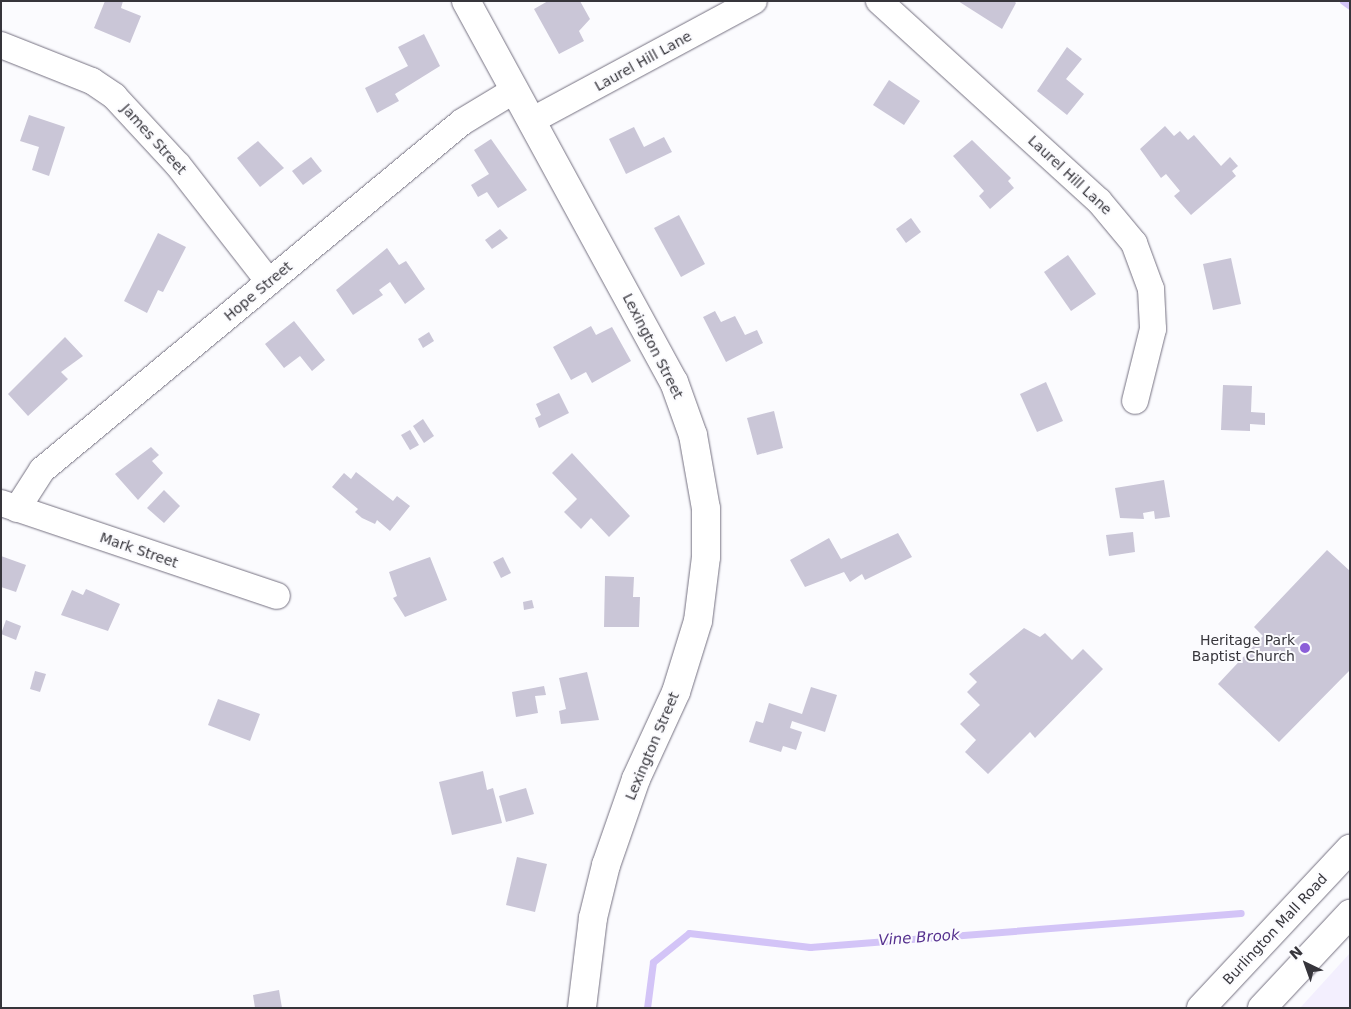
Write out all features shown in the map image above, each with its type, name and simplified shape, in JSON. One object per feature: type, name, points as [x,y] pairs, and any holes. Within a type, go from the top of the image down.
[{"type":"street","name":"Lexington Street","points":[[466,1],[674,382],[693,435],[706,509],[706,557],[698,621],[676,692],[636,779],[606,865],[593,918],[582,1008]]},
{"type":"street","name":"Laurel Hill Lane","points":[[531,121],[754,1]]},
{"type":"street","name":"Laurel Hill Lane","points":[[879,1],[1099,201],[1134,243],[1152,289],[1153,329],[1135,401]]},
{"type":"street","name":"James Street","points":[[1,45],[92,81],[114,96],[178,165],[269,282]]},
{"type":"street","name":"Hope Street","points":[[9,506],[42,470],[462,122],[515,90]]},
{"type":"street","name":"Mark Street","points":[[9,506],[277,596]]},
{"type":"street","name":"Burlington Mall Road","points":[[1201,1008],[1350,849]]},
{"type":"street","points":[[1262,1008],[1350,914]]},
{"type":"shaded area","points":[[1350,953],[1350,1008],[1300,1008]]},
{"type":"building","points":[[105,1],[123,1],[121,8],[141,16],[130,43],[94,28]]},
{"type":"building","points":[[548,1],[580,1],[590,19],[579,31],[584,41],[559,54],[534,9]]},
{"type":"building","points":[[958,1],[1014,1],[1016,3],[1002,29]]},
{"type":"building","points":[[424,34],[440,66],[395,94],[399,101],[377,113],[365,88],[408,66],[398,47]]},
{"type":"building","points":[[1067,47],[1082,59],[1066,79],[1084,94],[1067,115],[1037,91]]},
{"type":"building","points":[[889,80],[920,101],[904,125],[873,105]]},
{"type":"building","points":[[29,115],[65,127],[49,176],[32,170],[39,147],[20,141]]},
{"type":"building","points":[[1165,126],[1174,136],[1180,131],[1188,140],[1194,135],[1221,166],[1230,157],[1238,166],[1232,171],[1236,176],[1191,215],[1174,196],[1180,191],[1166,174],[1161,178],[1140,149]]},
{"type":"building","points":[[634,127],[644,147],[664,137],[672,152],[626,174],[609,139]]},
{"type":"building","points":[[491,139],[527,190],[498,208],[487,192],[478,197],[471,185],[489,174],[474,150]]},
{"type":"building","points":[[972,140],[1011,178],[1008,181],[1014,188],[990,209],[979,196],[984,191],[953,156]]},
{"type":"building","points":[[258,141],[284,168],[260,187],[237,158]]},
{"type":"building","points":[[311,157],[322,171],[303,185],[292,171]]},
{"type":"building","points":[[679,215],[705,264],[681,277],[654,228]]},
{"type":"building","points":[[911,218],[921,232],[906,243],[896,229]]},
{"type":"building","points":[[500,229],[508,238],[492,249],[485,240]]},
{"type":"building","points":[[158,233],[186,247],[163,292],[158,290],[147,313],[124,301]]},
{"type":"building","points":[[387,248],[399,265],[406,261],[425,289],[405,304],[390,282],[379,290],[383,295],[353,315],[336,290]]},
{"type":"building","points":[[1068,255],[1096,294],[1071,311],[1044,272]]},
{"type":"building","points":[[1231,258],[1241,304],[1213,310],[1203,264]]},
{"type":"building","points":[[715,311],[721,322],[735,316],[745,335],[757,330],[763,343],[726,362],[703,317]]},
{"type":"building","points":[[294,321],[325,360],[312,371],[300,356],[284,368],[265,344]]},
{"type":"building","points":[[591,326],[596,335],[612,327],[631,361],[592,383],[586,372],[571,380],[553,347]]},
{"type":"building","points":[[429,332],[434,341],[423,348],[418,339]]},
{"type":"building","points":[[65,337],[83,356],[61,372],[68,379],[28,416],[8,394]]},
{"type":"building","points":[[1046,382],[1063,421],[1037,432],[1020,394]]},
{"type":"building","points":[[1223,385],[1252,386],[1251,412],[1265,413],[1265,425],[1250,424],[1250,431],[1221,430]]},
{"type":"building","points":[[559,393],[569,413],[539,428],[535,418],[541,415],[536,404]]},
{"type":"building","points":[[774,411],[783,448],[757,455],[747,418]]},
{"type":"building","points":[[423,419],[434,436],[424,443],[413,426]]},
{"type":"building","points":[[410,430],[419,445],[410,450],[401,435]]},
{"type":"building","points":[[151,447],[159,455],[152,461],[163,473],[138,500],[115,474]]},
{"type":"building","points":[[572,453],[630,516],[609,537],[591,518],[581,529],[564,512],[577,499],[552,473]]},
{"type":"building","points":[[356,472],[393,501],[397,496],[410,506],[390,531],[377,520],[375,524],[362,518],[355,512],[358,509],[332,487],[344,473],[351,479]]},
{"type":"building","points":[[1164,480],[1170,517],[1155,519],[1154,511],[1143,513],[1144,519],[1120,518],[1115,488]]},
{"type":"building","points":[[164,490],[180,506],[164,523],[147,508]]},
{"type":"building","points":[[1133,532],[1135,552],[1109,556],[1106,535]]},
{"type":"building","points":[[898,533],[912,557],[865,580],[862,574],[850,582],[844,572],[805,587],[790,560],[829,538],[841,559]]},
{"type":"building","points":[[1327,550],[1350,571],[1350,670],[1279,742],[1218,684],[1263,636],[1254,627]]},
{"type":"building","points":[[1,556],[26,565],[16,592],[1,587]]},
{"type":"building","points":[[430,557],[447,600],[405,617],[393,598],[397,596],[389,572]]},
{"type":"building","points":[[503,557],[511,573],[501,578],[493,562]]},
{"type":"building","points":[[605,576],[634,577],[633,597],[640,597],[639,627],[604,627]]},
{"type":"building","points":[[86,589],[120,604],[108,631],[61,615],[72,590],[83,595]]},
{"type":"building","points":[[532,600],[534,608],[524,610],[523,602]]},
{"type":"building","points":[[6,620],[21,626],[16,640],[1,634]]},
{"type":"building","points":[[1024,628],[1040,637],[1045,633],[1072,660],[1083,649],[1103,669],[1035,738],[1030,732],[988,774],[965,752],[976,740],[960,724],[980,705],[967,692],[977,682],[969,674]]},
{"type":"building","points":[[35,671],[46,674],[40,692],[30,689]]},
{"type":"building","points":[[587,672],[599,720],[561,724],[559,711],[566,709],[559,678]]},
{"type":"building","points":[[544,686],[546,695],[535,696],[538,713],[516,717],[512,692]]},
{"type":"building","points":[[811,687],[837,695],[825,732],[792,721],[790,728],[802,732],[796,750],[783,746],[781,752],[749,742],[756,721],[763,723],[769,703],[802,714]]},
{"type":"building","points":[[218,699],[260,714],[250,741],[208,725]]},
{"type":"building","points":[[483,771],[487,790],[493,788],[502,823],[452,835],[439,782]]},
{"type":"building","points":[[526,788],[534,814],[506,822],[499,796]]},
{"type":"building","points":[[517,857],[547,864],[535,912],[506,905]]},
{"type":"building","points":[[279,990],[282,1008],[255,1008],[253,995]]},
{"type":"waterway","points":[[1343,1],[1350,6]]},
{"type":"waterway","name":"Vine Brook","points":[[647,1008],[653,962],[689,933],[810,947],[1241,913]]},
{"type":"place","name":"Heritage Park Baptist Church","points":[[1305,648]]}]
